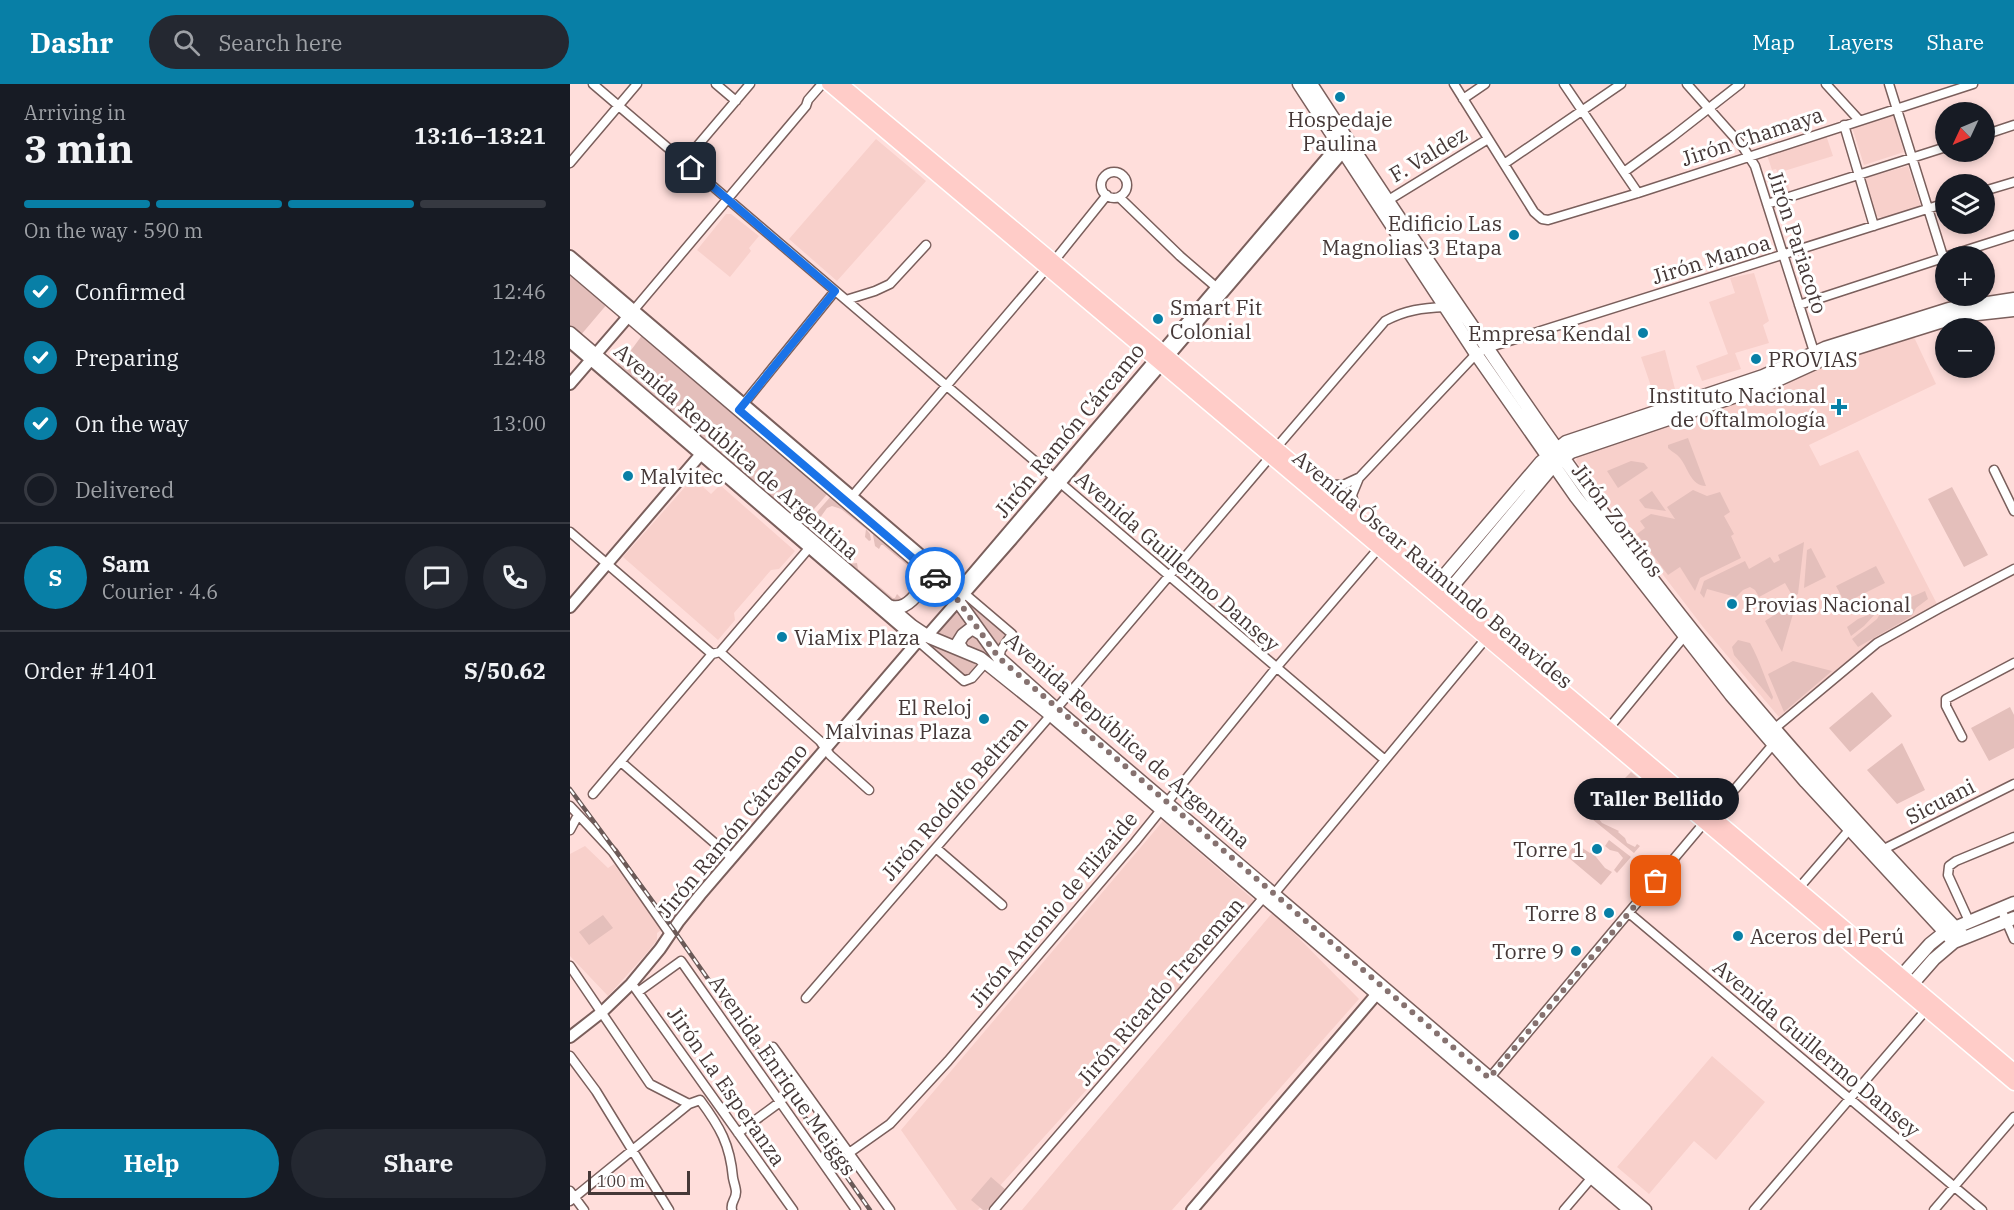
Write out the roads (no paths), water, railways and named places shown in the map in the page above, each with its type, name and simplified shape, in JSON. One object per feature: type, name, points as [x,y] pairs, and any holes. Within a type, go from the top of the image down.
[{"type":"main road","name":"Avenida Óscar Raimundo Benavides","points":[[828,84],[1051,264]]},
{"type":"main road","name":"Avenida Óscar Raimundo Benavides","points":[[842,84],[1273,452],[1378,549],[1433,589]]},
{"type":"main road","name":"Jirón Zorritos","points":[[1299,84],[1387,201],[1482,351],[1554,457],[1687,633],[1775,736],[1849,830],[1950,929]]},
{"type":"main road","name":"Jirón Zorritos","points":[[1311,84],[1344,144],[1445,307],[1482,351]]},
{"type":"main road","name":"Avenida República de Argentina","points":[[570,266],[631,313],[849,500],[923,567],[959,595],[981,634],[999,658],[1053,712]]},
{"type":"main road","points":[[1995,307],[2014,300]]},
{"type":"main road","points":[[1433,589],[1554,457],[1767,385],[1816,357],[1956,306],[2014,310]]},
{"type":"main road","name":"Avenida República de Argentina","points":[[570,333],[593,357],[922,637],[963,651],[986,662],[1053,712],[1595,1174],[1645,1210]]},
{"type":"main road","name":"Avenida Óscar Raimundo Benavides","points":[[1273,452],[1318,484],[1357,517],[1443,598],[1609,728],[1708,819],[1798,889],[1904,983],[1926,1010],[2014,1084]]},
{"type":"main road","points":[[1443,598],[1554,457]]},
{"type":"main road","points":[[888,606],[896,609],[907,604],[925,582],[926,574],[923,567]]},
{"type":"main road","points":[[963,651],[958,640],[966,631],[972,628],[981,634]]},
{"type":"main road","name":"Avenida Óscar Raimundo Benavides","points":[[1489,635],[1904,983],[2014,1070]]},
{"type":"main road","name":"Jirón Zorritos","points":[[1775,736],[1882,850],[1959,939]]},
{"type":"main road","points":[[1904,983],[1930,944],[1950,929],[2014,903]]},
{"type":"main road","points":[[1904,983],[1959,939],[2010,919]]},
{"type":"main road","name":"Avenida República de Argentina","points":[[1595,1174],[1630,1210]]},
{"type":"street","name":"Avenida Guillermo Dansey","points":[[593,84],[1385,760]]},
{"type":"street","points":[[570,163],[638,84]]},
{"type":"street","points":[[716,84],[736,101]]},
{"type":"street","points":[[693,151],[750,84]]},
{"type":"street","points":[[570,384],[806,106],[808,100],[822,84]]},
{"type":"street","points":[[806,106],[812,104],[828,84]]},
{"type":"street","points":[[1454,84],[1504,164],[1621,84]]},
{"type":"street","points":[[1463,99],[1485,84]]},
{"type":"street","points":[[1564,84],[1638,193]]},
{"type":"street","name":"Jirón Pariacoto","points":[[1687,84],[1755,166],[1816,357]]},
{"type":"street","points":[[1624,172],[1740,84]]},
{"type":"street","points":[[1826,84],[1859,120]]},
{"type":"street","points":[[1889,84],[1927,209],[1941,246]]},
{"type":"street","name":"Jirón Chamaya","points":[[1504,164],[1534,212],[1542,219],[1554,219],[1973,84]]},
{"type":"street","points":[[1844,125],[1874,226]]},
{"type":"street","points":[[1995,131],[2014,125]]},
{"type":"street","name":"F. Valdez","points":[[1387,201],[1488,139]]},
{"type":"street","name":"Jirón Ramón Cárcamo","points":[[570,1036],[634,988],[679,921],[1344,144]]},
{"type":"street","points":[[1767,204],[1935,151]]},
{"type":"street","points":[[1119,197],[1125,192],[1127,184],[1124,176],[1116,172],[1108,174],[1103,180],[1102,188],[1107,195],[1119,197],[1216,287]]},
{"type":"street","points":[[1995,188],[2014,182]]},
{"type":"street","points":[[849,500],[1051,264],[1107,195]]},
{"type":"street","name":"Jirón Ramón Cárcamo","points":[[1162,357],[1216,287],[1294,202]]},
{"type":"street","name":"Jirón Manoa","points":[[1482,351],[1935,206]]},
{"type":"street","points":[[1984,246],[2014,235]]},
{"type":"street","points":[[846,300],[890,284],[926,245]]},
{"type":"street","name":"Avenida República de Argentina","points":[[570,256],[631,313]]},
{"type":"street","points":[[1799,305],[1935,263]]},
{"type":"street","points":[[741,407],[835,291]]},
{"type":"street","name":"Jirón Rodolfo Beltran","points":[[806,998],[1053,712],[1385,321],[1399,313],[1415,309],[1445,307]]},
{"type":"street","name":"Avenida República de Argentina","points":[[570,342],[593,357],[701,454],[810,547],[922,637]]},
{"type":"street","points":[[1357,517],[1353,508],[1352,495],[1359,478],[1482,351]]},
{"type":"street","points":[[570,607],[701,454]]},
{"type":"street","points":[[1994,470],[2014,511]]},
{"type":"street","points":[[1318,484],[1343,485],[1359,478]]},
{"type":"street","name":"Avenida República de Argentina","points":[[849,500],[959,595]]},
{"type":"street","points":[[570,532],[820,741],[869,790]]},
{"type":"street","points":[[593,795],[810,547]]},
{"type":"street","name":"Jirón Antonio de Elizaide","points":[[849,1153],[890,1124],[1035,960],[1276,668],[1378,549]]},
{"type":"street","points":[[1486,1082],[1775,736],[1877,643],[2014,570]]},
{"type":"street","points":[[959,595],[996,618],[1012,634],[1001,650],[999,658]]},
{"type":"street","points":[[1609,728],[1687,633]]},
{"type":"street","name":"Jirón Ricardo Treneman","points":[[994,1210],[1269,896],[1489,635]]},
{"type":"street","points":[[922,637],[964,681],[972,678],[986,662]]},
{"type":"street","points":[[1962,737],[1946,706],[1946,699],[2014,663]]},
{"type":"street","points":[[621,762],[732,858]]},
{"type":"street","name":"Sicuani","points":[[1882,850],[2014,784]]},
{"type":"street","points":[[570,806],[613,852],[670,934]]},
{"type":"street","points":[[570,830],[578,815]]},
{"type":"street","points":[[1798,889],[1849,830]]},
{"type":"street","points":[[1968,921],[1948,875],[1949,866],[2014,837]]},
{"type":"street","points":[[936,848],[1002,905]]},
{"type":"street","points":[[2001,909],[2010,919],[2014,939]]},
{"type":"street","name":"Avenida Guillermo Dansey","points":[[1629,913],[1982,1210]]},
{"type":"street","name":"Avenida Enrique Meiggs","points":[[634,988],[681,961],[856,1210]]},
{"type":"street","points":[[570,966],[650,1084],[689,1104]]},
{"type":"street","name":"Jirón La Esperanza","points":[[634,988],[793,1210]]},
{"type":"street","points":[[1192,1210],[1380,991]]},
{"type":"street","points":[[1754,1210],[1926,1010]]},
{"type":"street","points":[[773,1047],[890,1210]]},
{"type":"street","points":[[570,1056],[596,1091],[669,1210]]},
{"type":"street","points":[[584,1210],[572,1196],[689,1104],[700,1100],[726,1139],[736,1193],[731,1203],[732,1210]]},
{"type":"street","points":[[738,1133],[780,1102]]},
{"type":"street","points":[[1934,1210],[2014,1117]]},
{"type":"street","points":[[1564,1210],[1595,1174]]},
{"type":"railway","points":[[570,789],[673,929],[870,1210]]},
{"type":"place","name":"Hospedaje Paulina","points":[[1340,97]]},
{"type":"place","name":"Edificio Las Magnolias 3 Etapa","points":[[1514,235]]},
{"type":"place","name":"Smart Fit Colonial","points":[[1158,319]]},
{"type":"place","name":"Empresa Kendal","points":[[1643,333]]},
{"type":"place","name":"PROVIAS","points":[[1756,359]]},
{"type":"place","name":"Instituto Nacional de Oftalmología","points":[[1839,407]]},
{"type":"place","name":"Malvitec","points":[[628,476]]},
{"type":"place","name":"Provias Nacional","points":[[1732,604]]},
{"type":"place","name":"ViaMix Plaza","points":[[782,637]]},
{"type":"place","name":"El Reloj Malvinas Plaza","points":[[984,719]]},
{"type":"place","name":"Torre 1","points":[[1597,849]]},
{"type":"place","name":"Taller Bellido","points":[[1656,881]]},
{"type":"place","name":"Torre 8","points":[[1609,913]]},
{"type":"place","name":"Aceros del Perú","points":[[1738,936]]},
{"type":"place","name":"Torre 9","points":[[1576,951]]}]
